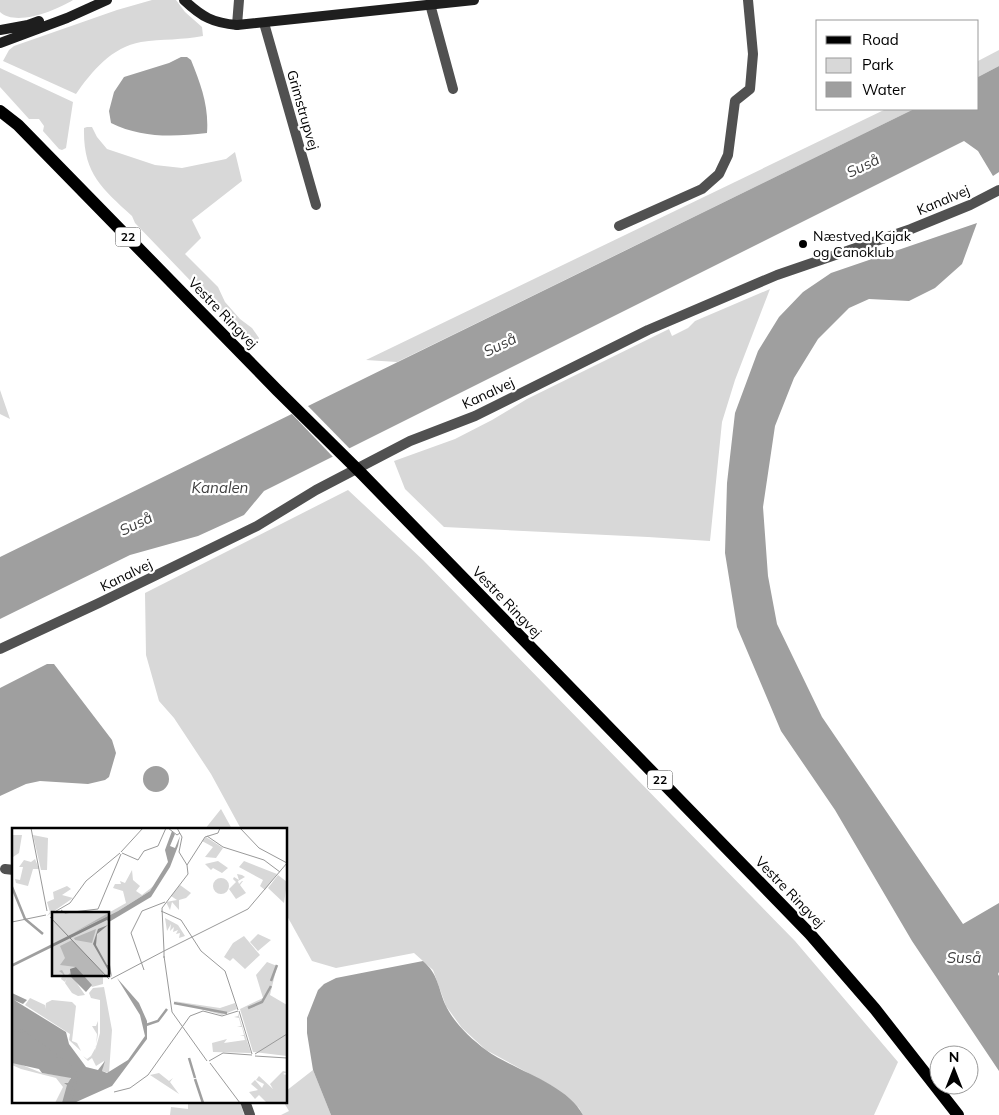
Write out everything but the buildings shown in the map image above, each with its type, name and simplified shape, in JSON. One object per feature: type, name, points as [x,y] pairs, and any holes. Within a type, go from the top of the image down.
[{"type":"main road","name":"Vestre Ringvej","points":[[0,100],[18,125]]},
{"type":"main road","name":"Vestre Ringvej","points":[[0,111],[18,125],[277,390],[362,474],[810,934],[875,1009],[958,1115]]},
{"type":"street","points":[[0,30],[28,25],[93,0]]},
{"type":"street","points":[[0,43],[67,18],[107,0]]},
{"type":"street","points":[[184,0],[205,17],[220,24],[237,25],[474,0]]},
{"type":"street","points":[[237,25],[239,0]]},
{"type":"street","points":[[619,226],[702,189],[719,174],[728,155],[735,101],[750,90],[754,54],[748,0]]},
{"type":"street","points":[[430,4],[453,89]]},
{"type":"street","name":"Grimstrupvej","points":[[264,23],[316,205]]},
{"type":"street","name":"Kanalvej","points":[[0,649],[100,603],[257,526],[316,490],[410,441],[475,416],[648,330],[777,275],[911,229],[970,205],[999,190]]},
{"type":"street","points":[[245,1102],[250,1115]]},
{"type":"green space","points":[[0,0],[73,0],[47,12],[16,18],[0,12]]},
{"type":"green space","points":[[152,0],[176,0],[185,12],[202,27],[203,36],[141,42],[121,49],[96,69],[76,94],[3,61],[9,50],[14,46],[117,10]]},
{"type":"green space","points":[[999,50],[999,66],[979,76],[979,60]]},
{"type":"green space","points":[[0,68],[73,102],[66,148],[59,149],[43,131],[44,126],[39,119],[29,119],[0,87]]},
{"type":"green space","points":[[884,110],[912,110],[397,362],[366,360]]},
{"type":"green space","points":[[92,127],[97,137],[107,149],[155,165],[182,168],[226,159],[235,152],[242,181],[192,220],[201,238],[185,254],[218,287],[225,302],[240,319],[252,328],[259,338],[254,347],[135,223],[132,216],[96,179],[87,157],[84,128]]},
{"type":"green space","points":[[770,289],[735,380],[722,422],[710,541],[444,527],[405,489],[394,461],[455,439],[527,399],[669,329],[672,336],[688,328],[695,321]]},
{"type":"green space","points":[[0,390],[10,419],[0,414]]},
{"type":"green space","points":[[348,490],[423,560],[795,941],[898,1062],[874,1115],[583,1115],[579,1108],[552,1086],[486,1050],[462,1028],[446,1006],[433,970],[414,953],[336,968],[312,961],[288,918],[288,828],[240,828],[211,774],[174,718],[159,701],[146,655],[145,593]]},
{"type":"green space","points":[[221,809],[231,828],[206,828]]},
{"type":"green space","points":[[313,1070],[331,1115],[281,1115],[289,1111],[284,1102],[288,1102],[288,1089]]},
{"type":"green space","points":[[188,1102],[240,1102],[244,1115],[170,1115],[171,1107],[188,1109]]},
{"type":"water","points":[[181,57],[187,57],[191,60],[198,78],[207,114],[207,133],[182,135],[146,134],[111,123],[109,111],[114,92],[124,77],[169,63]]},
{"type":"water","name":"Kanalen","points":[[999,66],[999,172],[993,176],[978,151],[964,141],[264,491],[244,515],[198,536],[130,555],[0,619],[0,557],[912,110],[979,110],[979,76]]},
{"type":"water","name":"Suså","points":[[977,223],[962,264],[935,288],[909,301],[869,299],[849,308],[818,339],[794,378],[775,426],[763,507],[768,576],[777,624],[822,717],[963,924],[999,903],[999,1071],[912,941],[835,810],[781,731],[737,627],[725,553],[727,483],[735,413],[758,351],[779,317],[803,292],[831,273]]},
{"type":"water","points":[[47,664],[54,664],[112,740],[116,753],[109,777],[105,780],[88,784],[40,781],[26,784],[0,796],[0,688]]},
{"type":"water","points":[[156,766],[165,770],[169,779],[165,788],[156,792],[147,788],[143,779],[147,770]]},
{"type":"water","points":[[423,961],[435,976],[448,1011],[468,1035],[497,1057],[564,1094],[583,1115],[331,1115],[313,1070],[307,1033],[307,1018],[318,990],[324,984],[336,978]]},
{"type":"pier","points":[[306,404],[351,450],[335,459],[290,412]]},
{"type":"place","name":"Næstved Kajak og Canoklub","points":[[803,244]]}]
